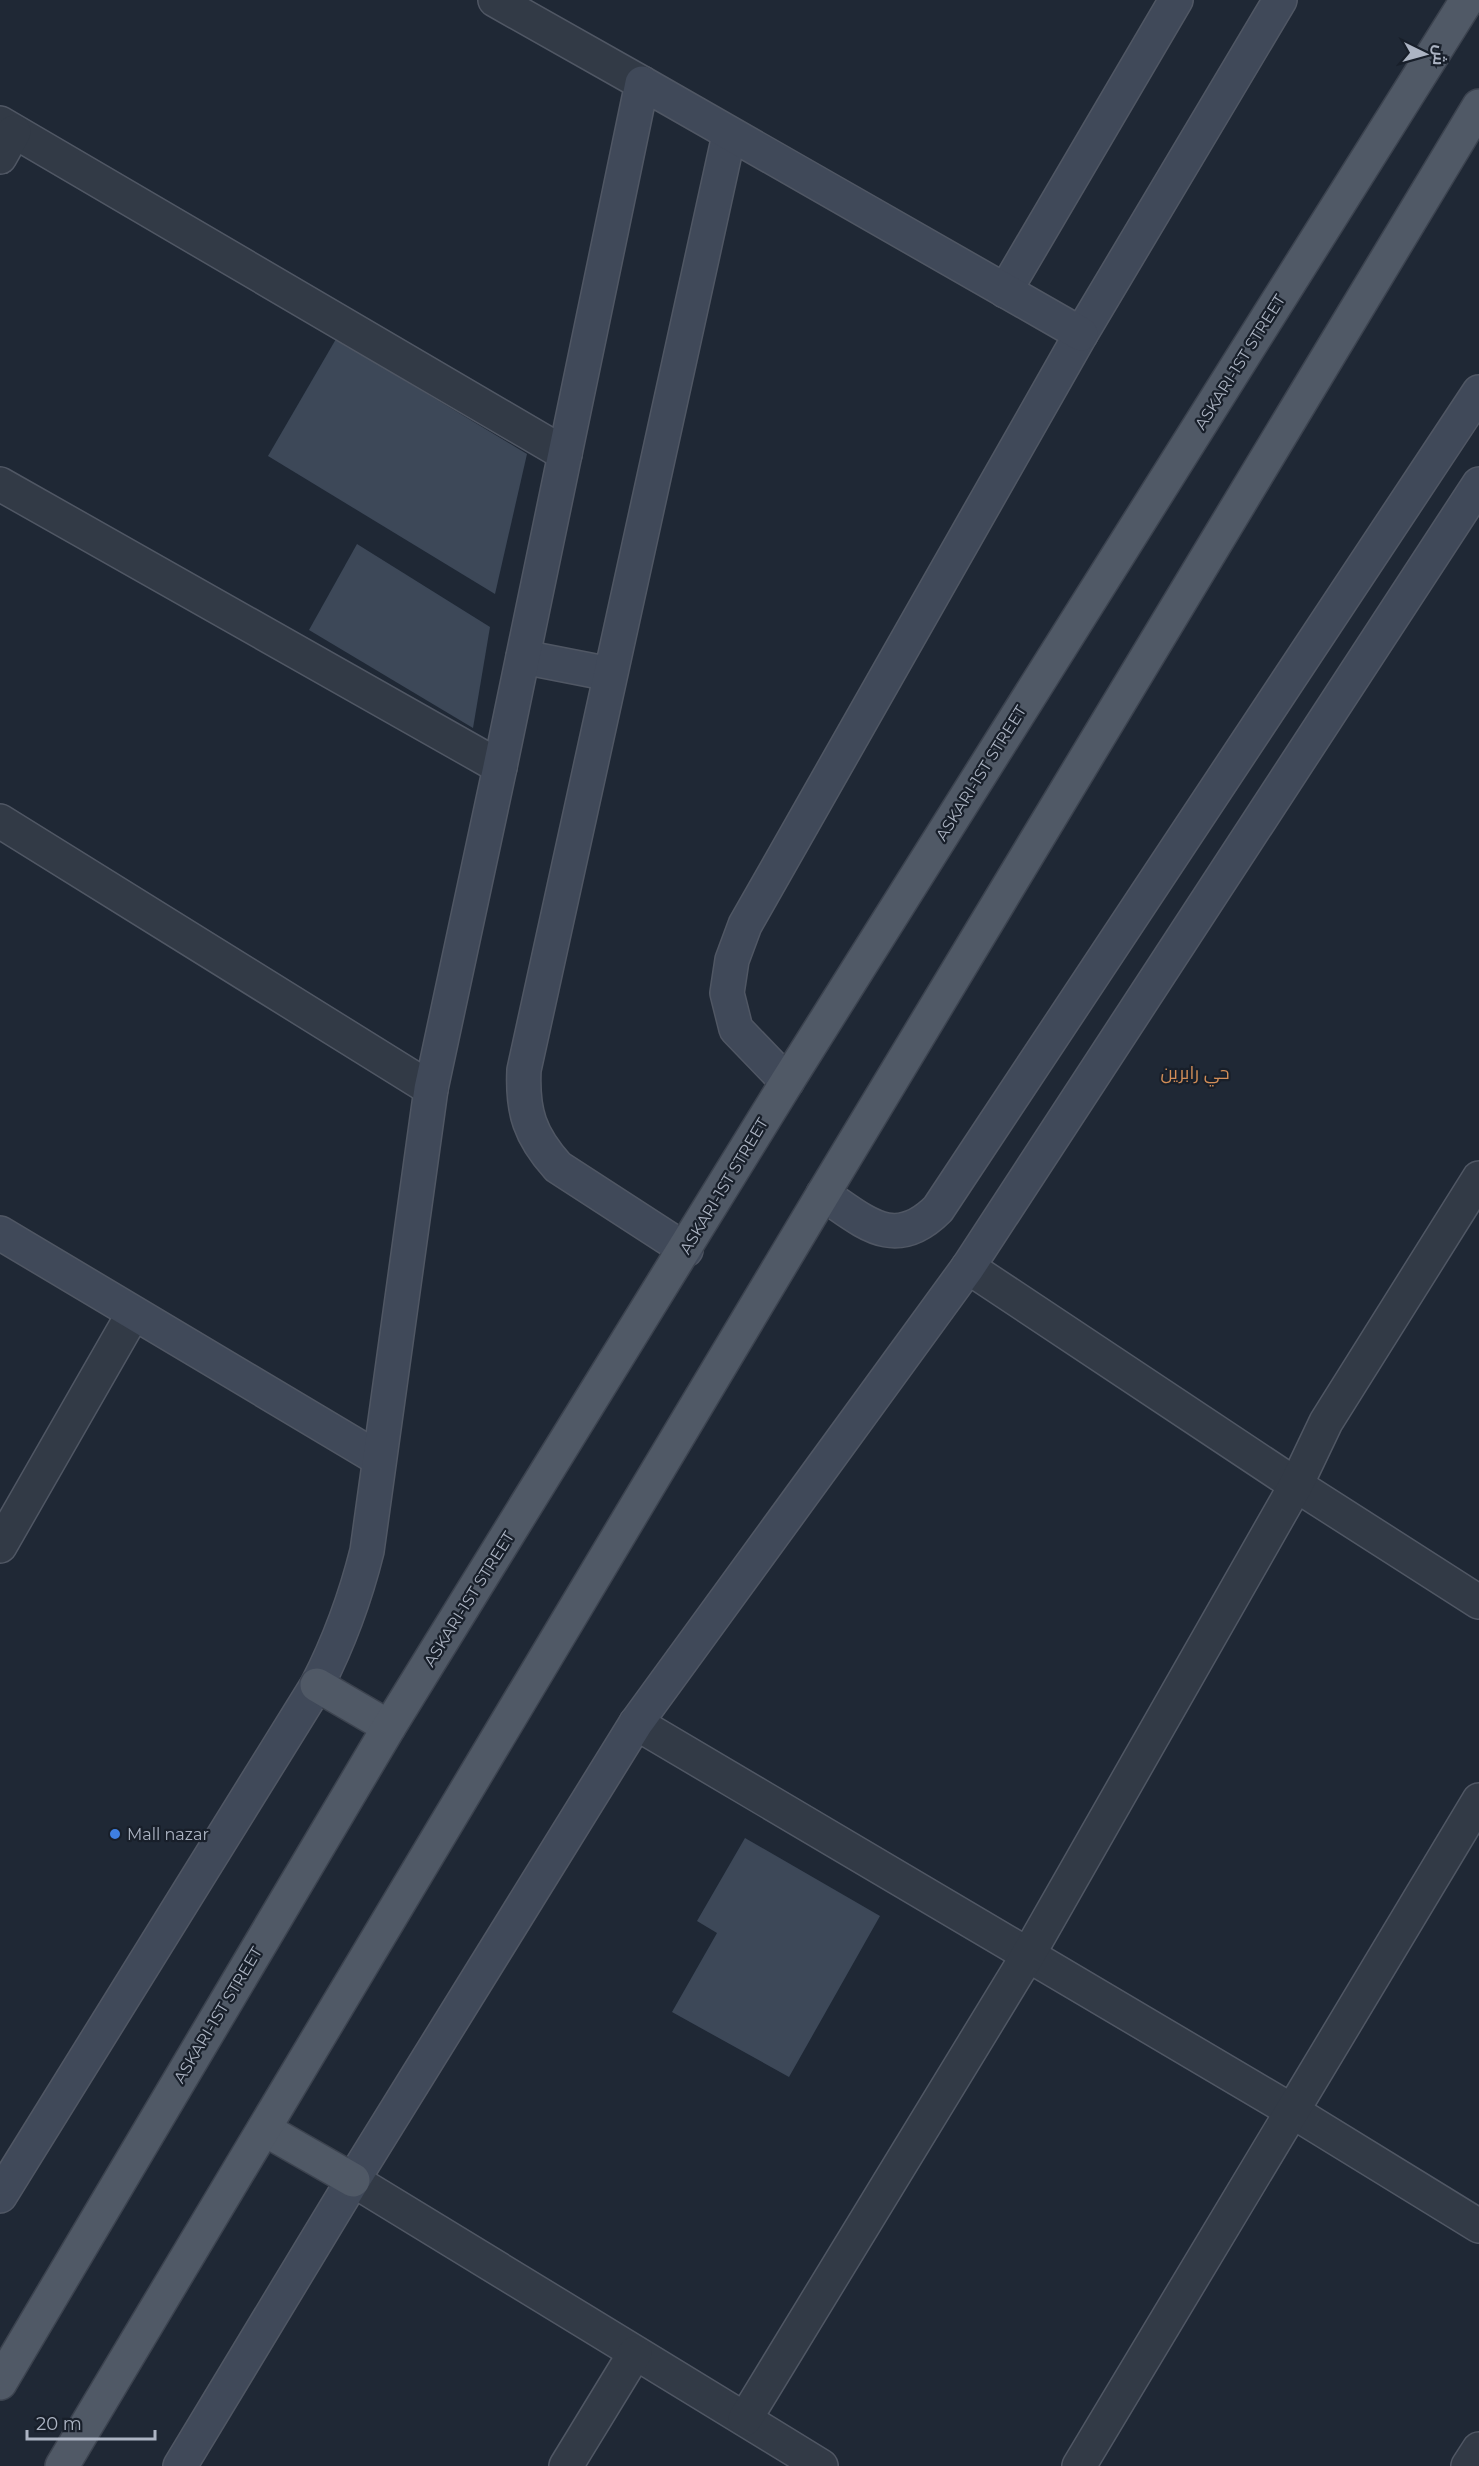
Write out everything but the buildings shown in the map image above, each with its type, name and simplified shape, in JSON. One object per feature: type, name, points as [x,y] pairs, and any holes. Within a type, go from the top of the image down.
[{"type":"main road","name":"ASKARI-1ST STREET","points":[[0,2383],[389,1727],[686,1250],[787,1082],[1467,0]]},
{"type":"main road","points":[[62,2466],[823,1194],[1479,106]]},
{"type":"main road","points":[[318,1685],[389,1727]]},
{"type":"main road","points":[[264,2129],[353,2180]]},
{"type":"street","points":[[495,0],[1081,334]]},
{"type":"street","points":[[1005,291],[1176,0]]},
{"type":"street","points":[[787,1082],[735,1029],[727,993],[732,960],[745,925],[1081,334],[1280,0]]},
{"type":"street","points":[[0,2196],[318,1685],[355,1598],[367,1551],[431,1089],[642,83]]},
{"type":"street","points":[[686,1250],[558,1167],[544,1152],[532,1133],[523,1091],[524,1070],[729,135]]},
{"type":"street","points":[[5,137],[565,454]]},
{"type":"street","points":[[823,1194],[864,1222],[879,1229],[895,1232],[912,1229],[926,1221],[938,1209],[1479,392]]},
{"type":"street","points":[[0,484],[500,767]]},
{"type":"street","points":[[180,2466],[353,2180],[636,1723],[968,1268],[1479,484]]},
{"type":"street","points":[[523,657],[610,674]]},
{"type":"street","points":[[0,821],[431,1089]]},
{"type":"street","points":[[745,2419],[1028,1955],[1296,1485],[1326,1422],[1479,1178]]},
{"type":"street","points":[[0,1233],[379,1459]]},
{"type":"street","points":[[968,1268],[1296,1485],[1479,1602]]},
{"type":"street","points":[[0,1546],[133,1314]]},
{"type":"street","points":[[636,1723],[1292,2111],[1479,2226]]},
{"type":"street","points":[[1079,2466],[1479,1800]]},
{"type":"street","points":[[353,2180],[821,2466]]},
{"type":"street","points":[[566,2466],[635,2353]]},
{"type":"street","points":[[1468,2466],[1479,2448]]},
{"type":"place","name":"Mall nazar","points":[[115,1834]]},
{"type":"district","name":"حي رابرين","points":[[1195,1073]]}]
